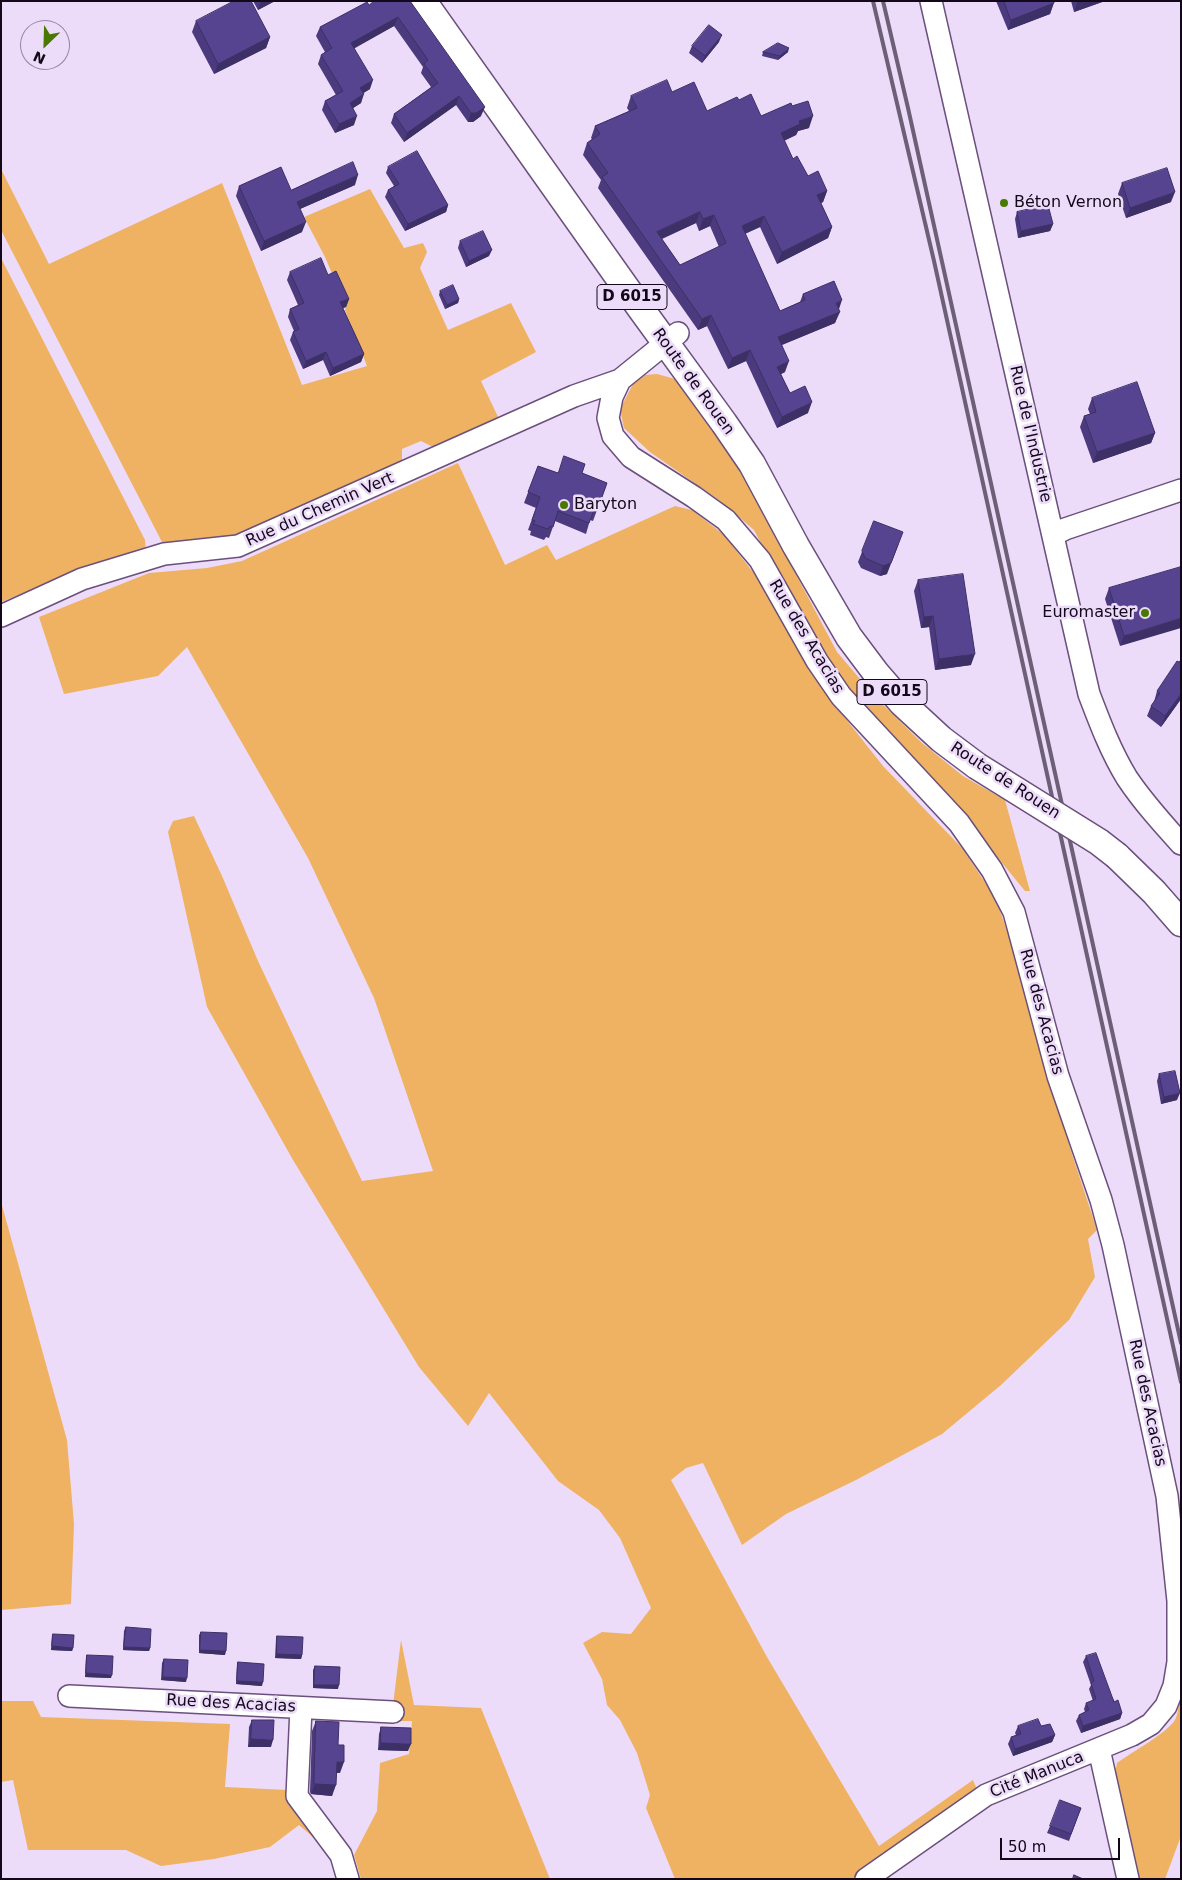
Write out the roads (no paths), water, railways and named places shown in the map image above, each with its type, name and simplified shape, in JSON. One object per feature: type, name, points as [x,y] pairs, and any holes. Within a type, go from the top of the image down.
[{"type":"main road","name":"Route de Rouen","points":[[423,1],[672,338],[712,379],[768,460],[780,484],[828,600],[849,637],[876,673],[896,696],[941,739],[977,766],[1099,842],[1117,856],[1154,892],[1181,923]]},
{"type":"main road","name":"Route de Rouen","points":[[444,1],[672,338]]},
{"type":"street","name":"Rue de l'Industrie","points":[[931,1],[1089,694],[1107,741],[1128,778],[1157,817],[1181,844]]},
{"type":"street","name":"Rue du Chemin Vert","points":[[1,616],[82,579],[164,554],[238,546],[574,396],[620,380],[672,338]]},
{"type":"street","points":[[574,396],[608,418],[612,397],[620,380]]},
{"type":"street","name":"Rue des Acacias","points":[[608,418],[613,436],[632,457],[726,520],[760,560],[817,661],[842,696],[959,823],[992,870],[1014,912],[1058,1076],[1098,1192],[1113,1245],[1167,1496],[1178,1600],[1178,1662],[1174,1686],[1166,1706],[1151,1724],[1132,1735],[1100,1749]]},
{"type":"street","points":[[1053,535],[1181,490]]},
{"type":"street","name":"Rue des Acacias","points":[[69,1696],[393,1712]]},
{"type":"street","points":[[301,1708],[297,1796],[341,1855],[348,1879]]},
{"type":"street","name":"Cité Manuca","points":[[866,1879],[986,1795],[1100,1749],[1128,1879]]},
{"type":"railway","points":[[873,1],[934,261],[1181,1382]]},
{"type":"railway","points":[[883,1],[1181,1343]]},
{"type":"place","name":"Béton Vernon","points":[[1004,203]]},
{"type":"place","name":"Baryton","points":[[564,505]]},
{"type":"place","name":"Euromaster","points":[[1145,613]]}]
